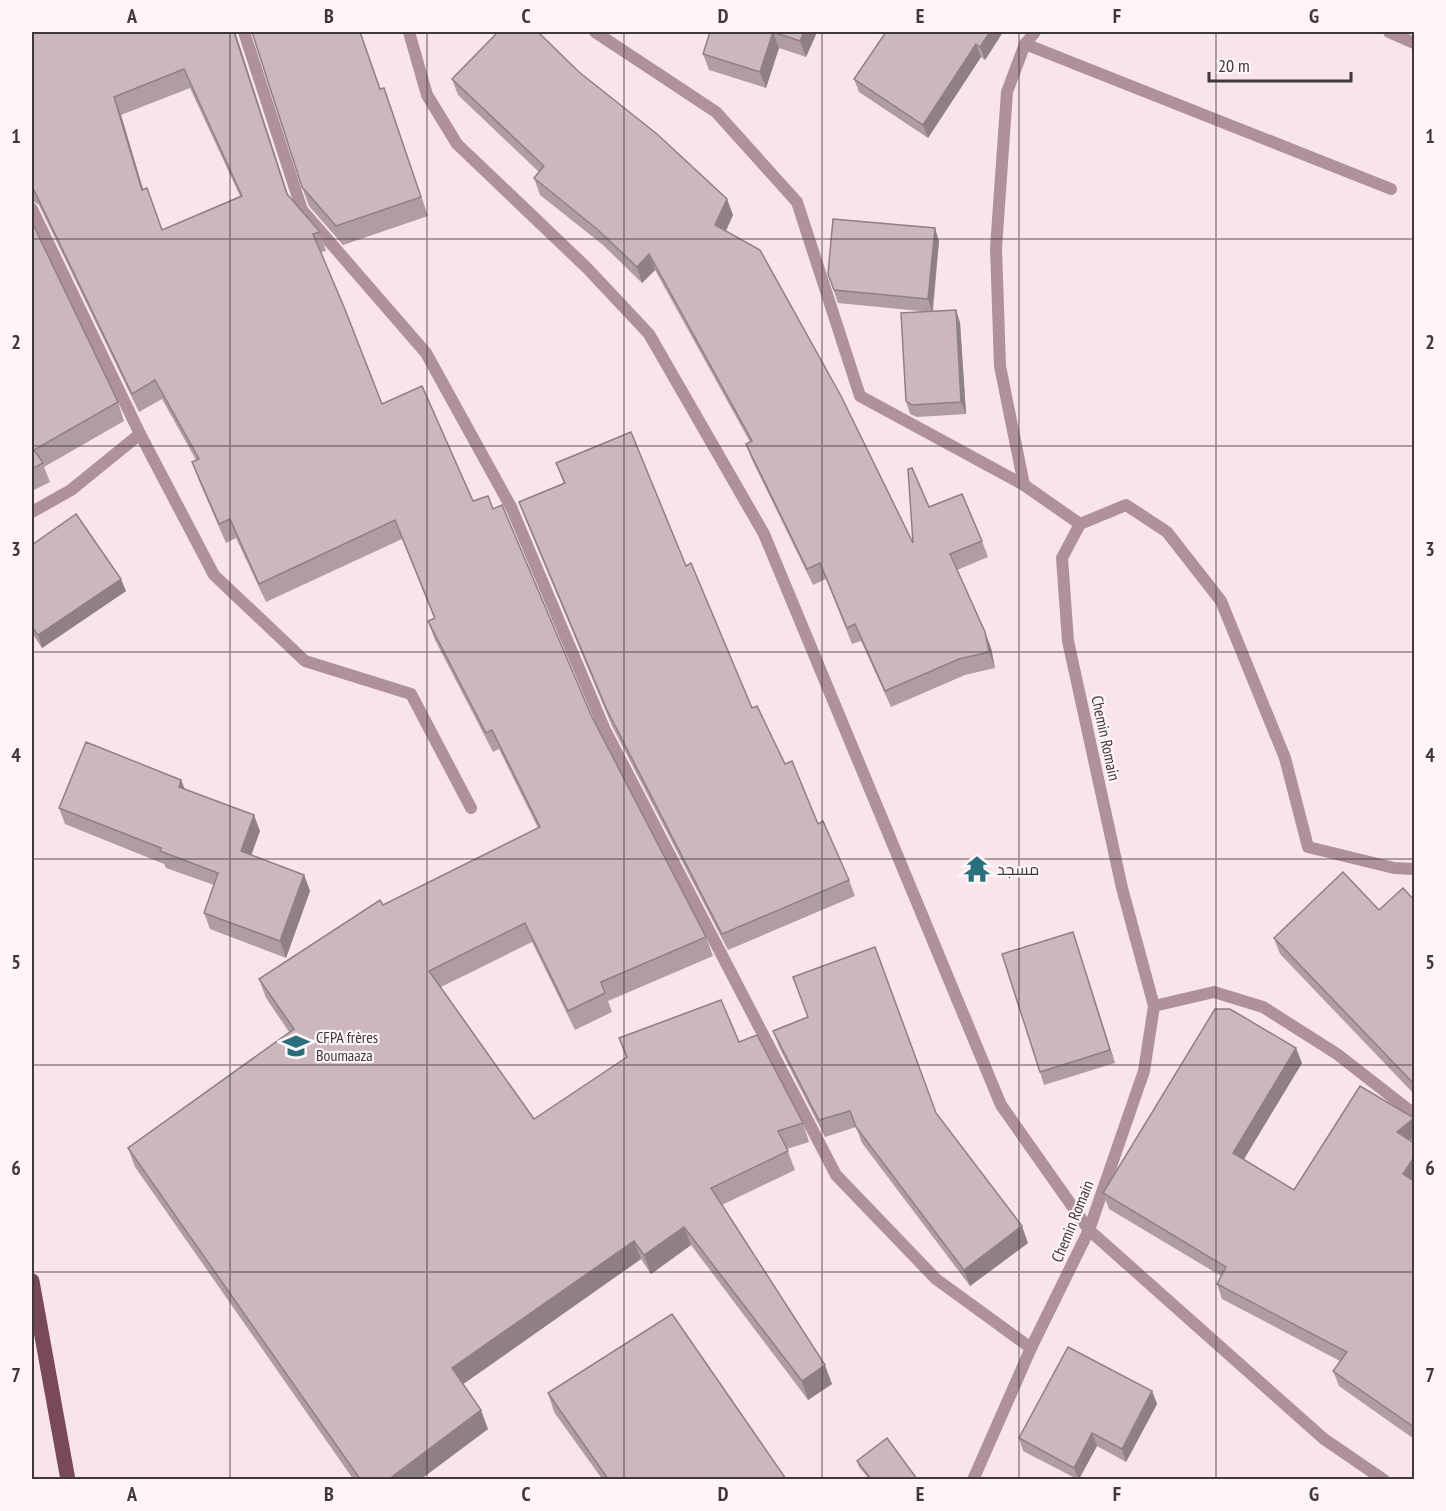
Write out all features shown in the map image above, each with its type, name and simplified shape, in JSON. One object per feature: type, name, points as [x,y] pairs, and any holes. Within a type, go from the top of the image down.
[{"type":"main road","points":[[32,1281],[68,1479]]},
{"type":"street","points":[[244,32],[302,210],[426,353],[483,456],[511,507],[605,730],[836,1175],[936,1279],[1031,1348]]},
{"type":"street","points":[[409,32],[427,95],[457,144],[587,268],[649,334],[752,514],[768,545],[1001,1105],[1089,1230],[1324,1439],[1384,1479]]},
{"type":"street","points":[[595,32],[716,112],[797,202],[860,396],[1024,485],[1080,524],[1126,505],[1167,532],[1221,601],[1285,758],[1308,847],[1394,868],[1414,869]]},
{"type":"street","points":[[1024,485],[1000,366],[996,248],[1007,92],[1025,44],[1035,32]]},
{"type":"street","points":[[1389,32],[1414,43]]},
{"type":"street","points":[[1025,44],[1391,189]]},
{"type":"street","points":[[32,209],[140,434],[214,575],[305,661],[411,694],[471,808]]},
{"type":"street","points":[[32,512],[71,490],[140,434]]},
{"type":"street","name":"Chemin Romain","points":[[973,1479],[1031,1348],[1089,1230],[1143,1071],[1154,1006],[1122,888],[1068,641],[1062,558],[1080,524]]},
{"type":"street","points":[[1154,1006],[1214,992],[1263,1007],[1337,1054],[1414,1114]]},
{"type":"building","points":[[32,32],[234,32],[287,194],[320,232],[313,234],[382,404],[422,386],[473,501],[488,496],[493,509],[502,505],[591,715],[706,937],[601,982],[605,993],[568,1011],[525,923],[429,971],[534,1119],[627,1057],[619,1038],[721,1000],[739,1042],[757,1035],[803,1123],[778,1131],[788,1151],[711,1188],[825,1365],[802,1381],[684,1227],[644,1255],[634,1241],[452,1368],[481,1410],[389,1479],[360,1479],[128,1148],[294,1029],[259,979],[380,900],[383,905],[540,827],[492,730],[486,733],[428,621],[435,618],[395,520],[259,584],[230,519],[219,524],[192,462],[199,459],[155,380],[132,394],[32,186]],"holes":[[[184,69],[242,196],[162,230],[147,188],[142,190],[114,97]]]},
{"type":"building","points":[[252,32],[360,32],[380,89],[384,88],[421,197],[336,226],[302,187]]},
{"type":"building","points":[[498,32],[538,32],[579,72],[657,134],[727,199],[715,225],[760,250],[841,396],[913,543],[908,469],[912,468],[929,507],[962,494],[982,541],[950,554],[985,632],[989,652],[959,659],[885,691],[855,624],[847,628],[820,563],[807,569],[746,444],[752,441],[649,254],[637,267],[597,229],[534,178],[544,166],[452,79]]},
{"type":"building","points":[[710,32],[773,32],[760,72],[703,54]]},
{"type":"building","points":[[773,32],[804,32],[800,41]]},
{"type":"building","points":[[886,32],[990,32],[980,47],[976,44],[923,125],[854,79]]},
{"type":"building","points":[[833,219],[935,228],[928,299],[834,290],[828,274]]},
{"type":"building","points":[[32,222],[118,402],[34,450],[43,463],[32,469]]},
{"type":"building","points":[[956,310],[961,402],[912,405],[906,401],[901,313]]},
{"type":"building","points":[[631,432],[686,566],[691,563],[752,708],[757,706],[785,764],[792,761],[818,824],[823,821],[849,880],[722,934],[607,710],[519,502],[565,483],[556,463]]},
{"type":"building","points":[[76,514],[121,579],[38,635],[32,627],[32,545]]},
{"type":"building","points":[[86,742],[181,780],[179,787],[254,815],[241,851],[304,875],[280,941],[204,913],[218,873],[59,808]]},
{"type":"building","points":[[1343,872],[1379,910],[1403,888],[1414,900],[1414,1084],[1274,938]]},
{"type":"building","points":[[1073,932],[1110,1050],[1040,1072],[1002,954]]},
{"type":"building","points":[[875,947],[936,1113],[1022,1226],[964,1270],[856,1127],[850,1111],[819,1120],[773,1031],[808,1017],[793,977]]},
{"type":"building","points":[[1215,1009],[1230,1009],[1296,1048],[1233,1153],[1294,1190],[1360,1086],[1414,1118],[1397,1132],[1414,1143],[1414,1157],[1403,1174],[1414,1181],[1414,1427],[1333,1371],[1347,1352],[1217,1284],[1226,1267],[1103,1193]]},
{"type":"building","points":[[672,1314],[786,1479],[608,1479],[548,1393]]},
{"type":"building","points":[[1068,1347],[1152,1391],[1122,1449],[1092,1433],[1074,1468],[1019,1438]]},
{"type":"building","points":[[887,1438],[917,1479],[871,1479],[857,1461]]},
{"type":"place","name":"مسجد","points":[[977,869]]},
{"type":"place","name":"CFPA frères Boumaaza","points":[[296,1046]]}]
